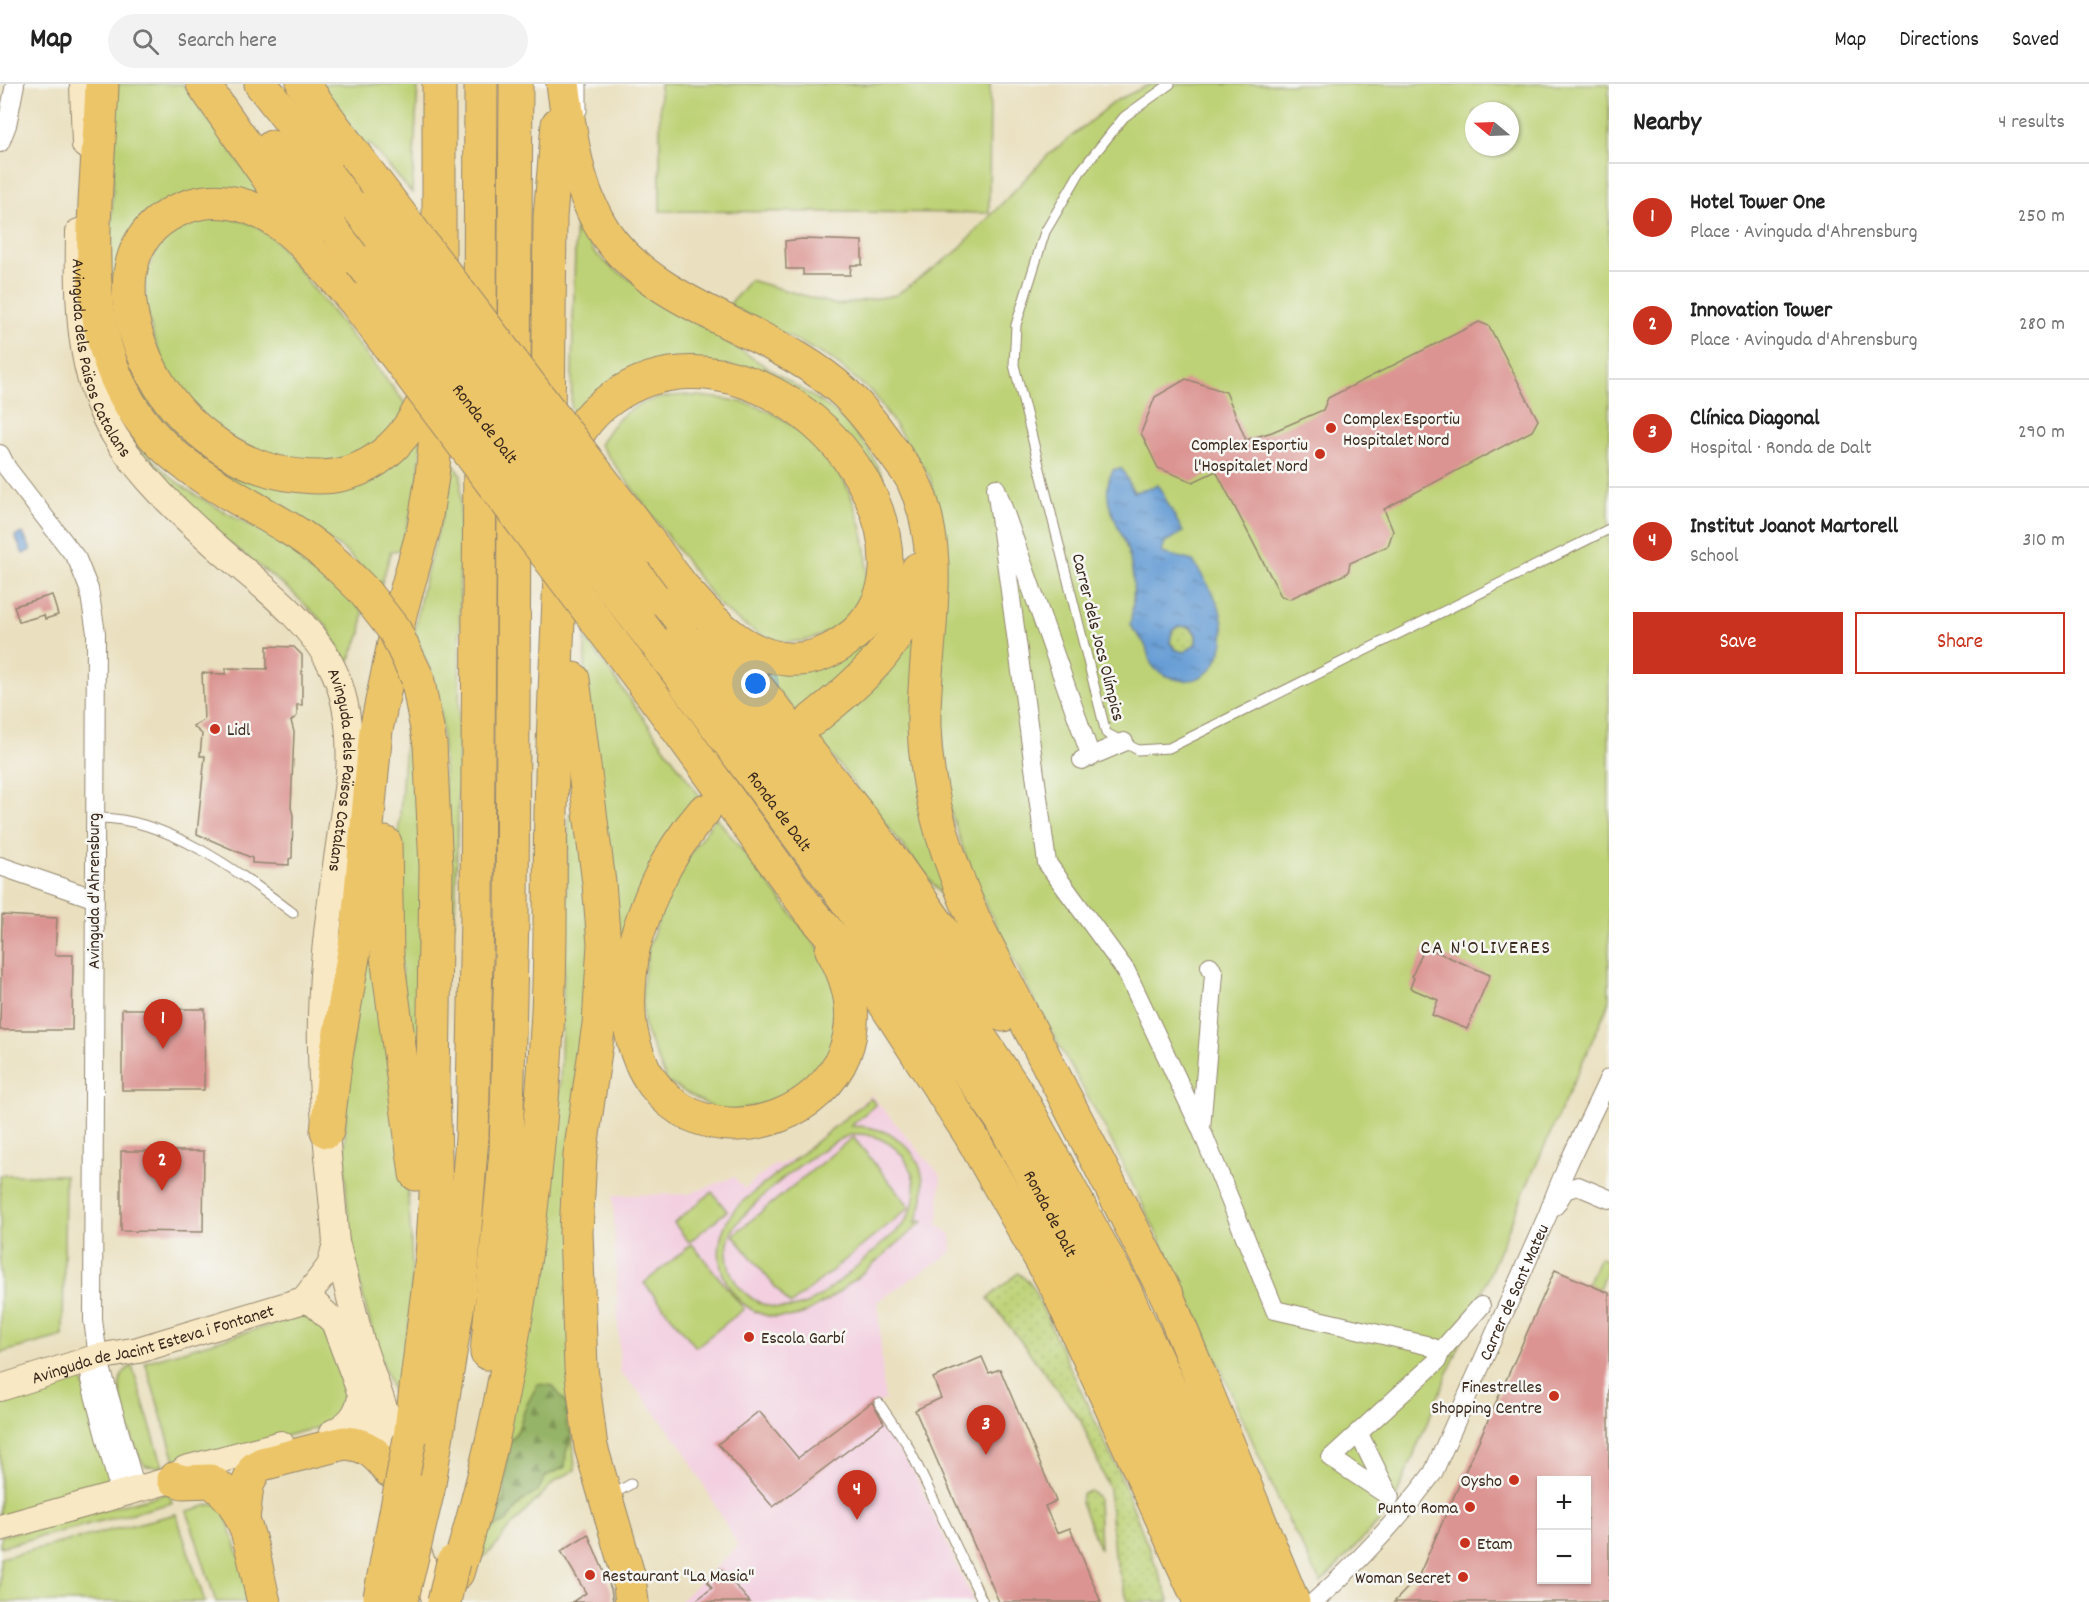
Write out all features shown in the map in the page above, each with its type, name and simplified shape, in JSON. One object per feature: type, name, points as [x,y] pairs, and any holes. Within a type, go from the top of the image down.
[{"type":"highway","points":[[102,84],[92,266],[95,303],[114,372],[129,402],[163,445],[187,466],[292,530],[340,567],[363,590],[395,631],[417,678],[430,744],[436,867],[433,1083],[436,1195],[421,1349],[393,1447],[387,1600]]},
{"type":"highway","points":[[203,84],[354,300],[657,701],[809,910],[868,978],[919,1055],[971,1136],[1050,1276],[1200,1602]]},
{"type":"highway","name":"Ronda de Dalt","points":[[224,84],[653,640],[897,969],[1002,1120],[1096,1299],[1231,1602]]},
{"type":"highway","name":"Ronda de Dalt","points":[[261,84],[668,594],[920,948],[1022,1100],[1123,1287],[1191,1435],[1263,1602]]},
{"type":"highway","points":[[327,1131],[336,1056],[358,922],[376,730],[389,660],[424,528],[432,477],[440,386],[439,84]]},
{"type":"highway","points":[[387,1600],[428,1490],[460,1291],[472,1137],[477,917],[481,84]]},
{"type":"highway","points":[[451,1588],[484,1381],[498,1260],[506,1151],[512,896],[516,84]]},
{"type":"highway","points":[[562,84],[573,155],[586,192],[611,242],[653,280],[699,308],[792,356],[831,381],[859,407],[912,479],[920,500],[930,546],[932,598],[924,726],[926,759],[935,810],[951,863],[975,922],[1168,1298],[1242,1473],[1293,1602]]},
{"type":"highway","points":[[551,809],[547,647],[550,217],[562,84]]},
{"type":"highway","points":[[305,90],[653,547],[668,594],[726,650],[870,829],[948,935],[1075,1120]]},
{"type":"highway","points":[[80,203],[100,142]]},
{"type":"highway","points":[[354,300],[298,240],[272,219],[246,206],[217,201],[191,205],[160,220],[141,243],[131,267],[129,281],[129,299],[139,341],[153,374],[177,409],[206,436],[242,459],[276,473],[302,477],[339,475],[370,464],[398,442],[418,416],[432,379],[439,279]]},
{"type":"highway","points":[[451,1588],[502,1397],[522,1268],[547,1029],[551,809],[567,464],[571,448],[588,418],[612,398],[643,380],[685,373],[736,380],[770,392],[796,406],[835,440],[862,479],[874,508],[886,570],[880,595],[868,619],[857,632],[830,650],[802,658],[783,658],[762,653],[727,634],[668,594]]},
{"type":"highway","points":[[612,398],[585,444],[578,472],[575,501],[573,683],[599,883],[604,944],[599,1024],[580,1155],[576,1232],[577,1307],[581,1368],[591,1447],[629,1578],[632,1602]]},
{"type":"highway","points":[[812,720],[859,680],[885,653],[912,601],[918,571],[917,538],[907,492],[895,456]]},
{"type":"highway","points":[[389,660],[384,831],[387,956],[415,1150],[420,1231],[421,1349]]},
{"type":"highway","points":[[577,1307],[584,1215],[600,1090],[615,1012],[655,883],[679,842],[704,811]]},
{"type":"highway","points":[[633,949],[629,1015],[635,1046],[649,1076],[664,1096],[688,1112],[716,1122],[740,1126],[760,1123],[794,1110],[818,1091],[836,1070],[847,1047],[851,1019],[844,974],[809,910]]},
{"type":"highway","points":[[243,1519],[250,1475],[262,1464],[335,1445],[354,1443],[375,1452],[393,1447]]},
{"type":"highway","points":[[1242,1473],[1288,1561],[1304,1602]]},
{"type":"highway","points":[[174,1479],[183,1482],[210,1481],[229,1497],[243,1519],[264,1602]]},
{"type":"street","points":[[0,143],[8,125],[15,84]]},
{"type":"street","name":"Avinguda dels Països Catalans","points":[[83,84],[85,143],[80,203],[78,288],[84,350],[96,394],[114,435],[149,482],[217,547],[276,594],[317,643],[331,664],[347,718],[351,749],[349,774],[322,1005],[321,1054],[336,1242],[330,1266],[304,1300]]},
{"type":"street","name":"Avinguda d'Ahrensburg","points":[[0,454],[7,468],[78,559],[89,588],[96,633],[93,898],[94,1369],[117,1482],[124,1493]]},
{"type":"street","points":[[1124,742],[1087,758],[996,488],[1047,863],[1126,971],[1201,1129],[1275,1310],[1426,1345],[1441,1351]]},
{"type":"street","points":[[0,866],[93,898]]},
{"type":"street","points":[[1201,1129],[1214,974],[1210,966]]},
{"type":"street","name":"Carrer de Sant Mateu","points":[[1314,1602],[1407,1508],[1433,1473],[1548,1214],[1562,1172],[1581,1141],[1609,1078]]},
{"type":"street","name":"Carrer de Sant Mateu","points":[[1548,1214],[1565,1191],[1571,1187],[1578,1186],[1609,1199]]},
{"type":"street","points":[[336,1242],[360,1338],[436,1602]]},
{"type":"street","points":[[304,1300],[314,1303],[334,1322],[361,1398],[393,1447],[451,1588]]},
{"type":"street","name":"Avinguda de Jacint Esteva i Fontanet","points":[[0,1388],[62,1368],[94,1369],[138,1350],[304,1300]]},
{"type":"street","points":[[1358,1432],[1437,1361],[1441,1351],[1481,1306]]},
{"type":"street","name":"Avinguda d'Ahrensburg","points":[[94,1369],[124,1493]]},
{"type":"street","points":[[0,1528],[174,1479],[185,1469],[332,1433],[348,1423],[357,1413],[361,1398]]},
{"type":"street","points":[[332,1433],[393,1447]]},
{"type":"lane","points":[[582,84],[586,192]]},
{"type":"lane","name":"Carrer dels Jocs Olímpics","points":[[1170,84],[1124,117],[1080,172],[1045,232],[1016,326],[1014,365],[1106,733],[1138,750],[1169,748],[1609,529]]},
{"type":"lane","points":[[94,818],[121,818],[196,848],[260,888],[293,913]]},
{"type":"lane","points":[[879,1403],[907,1444],[983,1602]]},
{"type":"lane","points":[[615,1493],[631,1484]]},
{"type":"shaded area","name":"Escola Garbí","points":[[871,1095],[941,1176],[938,1224],[951,1235],[952,1252],[878,1301],[884,1394],[887,1402],[884,1399],[875,1406],[886,1421],[882,1425],[914,1472],[974,1602],[679,1602],[738,1546],[682,1447],[639,1392],[620,1372],[613,1195],[688,1194],[734,1177],[744,1189],[776,1163],[778,1165],[796,1157]]},
{"type":"green space","points":[[117,84],[183,84],[259,189],[252,197],[144,223],[134,366],[292,490],[422,427],[418,489],[400,550],[391,551],[381,586],[343,549],[223,475],[175,437],[145,399],[127,358],[114,319],[109,278]]},
{"type":"green space","points":[[316,84],[418,84],[412,193],[369,143],[366,147]]},
{"type":"green space","points":[[660,84],[990,84],[989,213],[660,211]]},
{"type":"green space","points":[[1151,84],[1609,84],[1609,1003],[1523,1194],[1391,1509],[1321,1583],[1281,1506],[1200,1322],[1105,1128],[1036,1004],[974,881],[946,798],[938,667],[939,525],[930,477],[874,394],[831,359],[729,305],[750,280],[837,305],[896,295],[956,252],[1048,155],[1117,100]]},
{"type":"green space","points":[[576,207],[593,251],[612,268],[823,403],[846,422],[867,447],[880,471],[898,523],[901,575],[877,640],[799,716],[756,666],[859,646],[886,505],[730,365],[578,416],[571,408]]},
{"type":"green space","points":[[231,217],[255,225],[275,240],[413,413],[401,431],[340,465],[284,462],[218,433],[168,375],[154,339],[145,305],[145,276],[160,242],[186,219]]},
{"type":"green space","points":[[686,395],[741,402],[775,414],[810,440],[841,476],[847,486],[863,531],[867,567],[860,600],[851,614],[837,626],[819,636],[804,641],[790,642],[764,636],[740,622],[718,604],[600,445],[616,422],[635,407],[659,398]]},
{"type":"green space","points":[[118,409],[140,443],[168,475],[214,506],[291,548],[323,573],[363,611],[361,634],[344,671],[340,651],[326,625],[291,591],[201,521],[142,459]]},
{"type":"green space","points":[[449,459],[461,475],[459,757],[454,925],[451,925],[441,712],[432,674],[414,635],[422,590],[449,491]]},
{"type":"green space","points":[[920,620],[966,926],[813,732],[847,712],[876,685],[900,654]]},
{"type":"green space","points":[[1183,626],[1193,629],[1196,639],[1193,649],[1183,652],[1173,649],[1170,639],[1173,629]]},
{"type":"green space","points":[[585,637],[704,802],[621,958],[585,692]]},
{"type":"green space","points":[[408,697],[423,786],[422,1130],[406,1048],[396,873]]},
{"type":"green space","points":[[569,813],[582,813],[595,926],[571,1410],[575,1470],[555,1481],[504,1534],[498,1544],[481,1559],[535,1282],[560,1083]]},
{"type":"green space","points":[[716,817],[829,961],[837,980],[836,1043],[803,1094],[724,1114],[667,1082],[644,1027],[642,990],[648,949],[673,878]]},
{"type":"green space","points":[[373,945],[398,1107],[410,1229],[411,1305],[400,1410],[375,1341],[362,1294],[349,1222],[346,1188],[346,1118],[351,1049],[365,946]]},
{"type":"green space","points":[[870,1098],[876,1104],[851,1126],[871,1128],[889,1134],[903,1143],[914,1155],[921,1170],[924,1187],[922,1205],[915,1224],[921,1220],[923,1222],[862,1274],[812,1310],[799,1315],[775,1317],[754,1311],[738,1299],[726,1282],[720,1262],[720,1241],[727,1221],[742,1202]],"holes":[[[855,1134],[874,1136],[889,1144],[902,1155],[910,1169],[914,1185],[914,1202],[907,1218],[895,1233],[827,1291],[806,1304],[789,1308],[773,1307],[746,1294],[736,1282],[729,1268],[727,1253],[730,1236],[737,1224],[766,1193],[825,1148],[842,1138]]]},
{"type":"green space","points":[[853,1137],[910,1207],[790,1305],[733,1235]]},
{"type":"green space","points":[[0,1175],[65,1175],[63,1336],[0,1353]]},
{"type":"green space","points":[[712,1192],[727,1211],[689,1242],[674,1223]]},
{"type":"green space","points":[[692,1244],[744,1309],[696,1347],[644,1283]]},
{"type":"green space","points":[[1599,1257],[1609,1262],[1599,1289],[1587,1284]]},
{"type":"green space","points":[[1018,1273],[1031,1284],[1119,1472],[1170,1602],[1128,1602],[1114,1555],[1109,1489],[1081,1421],[988,1298]]},
{"type":"green space","points":[[312,1313],[319,1315],[350,1398],[335,1423],[176,1464],[145,1362]]},
{"type":"green space","points":[[132,1366],[163,1467],[146,1466],[129,1428],[120,1385],[123,1374]]},
{"type":"green space","points":[[77,1376],[83,1381],[111,1478],[108,1488],[0,1519],[0,1396]]},
{"type":"green space","points":[[538,1384],[553,1386],[571,1410],[566,1423],[572,1436],[566,1452],[565,1467],[546,1476],[537,1492],[521,1502],[506,1522],[492,1528],[504,1497],[508,1444],[518,1430],[526,1406]]},
{"type":"green space","points":[[1091,1491],[1098,1498],[1100,1550],[1081,1503],[1082,1494]]},
{"type":"green space","points":[[169,1493],[172,1503],[0,1547],[0,1536]]},
{"type":"green space","points":[[221,1502],[255,1602],[216,1602],[187,1511]]},
{"type":"green space","points":[[176,1514],[205,1602],[0,1602],[0,1558]]},
{"type":"water","points":[[1114,469],[1122,469],[1134,492],[1158,485],[1183,532],[1165,542],[1162,553],[1193,561],[1215,598],[1223,623],[1221,652],[1215,664],[1197,678],[1186,680],[1172,678],[1158,671],[1150,662],[1144,643],[1130,625],[1133,600],[1132,573],[1126,545],[1109,502],[1107,491]],"holes":[[[1178,626],[1191,627],[1196,634],[1196,643],[1185,652],[1176,650],[1170,643],[1172,631]]]},
{"type":"water","points":[[23,533],[31,550],[23,554],[15,536]]},
{"type":"building","points":[[803,239],[862,241],[862,265],[851,265],[850,275],[803,275],[803,269],[786,269],[785,241]]},
{"type":"building","name":"Complex Esportiu l'Hospitalet Nord","points":[[1479,322],[1489,326],[1538,420],[1532,431],[1384,509],[1393,531],[1388,546],[1350,563],[1348,573],[1289,599],[1281,596],[1216,471],[1193,482],[1158,468],[1141,433],[1155,397],[1186,379],[1226,392],[1246,440],[1272,432],[1323,410],[1328,398]]},
{"type":"building","points":[[52,595],[58,615],[45,619],[44,615],[19,622],[14,606]]},
{"type":"building","points":[[267,646],[294,647],[302,655],[302,705],[297,705],[297,716],[291,721],[294,732],[291,808],[293,815],[292,858],[289,859],[289,865],[252,863],[252,858],[197,834],[205,756],[200,756],[202,734],[193,726],[204,720],[202,673],[226,674],[226,668],[267,669]]},
{"type":"building","points":[[2,915],[57,918],[55,955],[73,955],[72,1030],[0,1030]]},
{"type":"building","points":[[1425,947],[1490,975],[1467,1029],[1432,1015],[1438,1000],[1410,988],[1414,978],[1412,976]]},
{"type":"building","points":[[122,1009],[205,1009],[204,1090],[122,1090]]},
{"type":"building","points":[[121,1151],[204,1151],[203,1232],[121,1231]]},
{"type":"building","name":"Finestrelles Shopping Centre","points":[[1555,1270],[1609,1293],[1609,1602],[1394,1602],[1418,1577]]},
{"type":"building","points":[[982,1357],[989,1373],[1000,1369],[1056,1501],[1045,1506],[1057,1533],[1070,1528],[1101,1602],[999,1602],[915,1410],[941,1398],[933,1378]]},
{"type":"building","points":[[872,1402],[884,1423],[773,1507],[718,1444],[759,1411],[798,1458]]},
{"type":"building","name":"Restaurant \"La Masia\"","points":[[588,1534],[611,1589],[613,1602],[572,1602],[586,1593],[561,1551]]},
{"type":"building","points":[[720,1568],[750,1602],[694,1602],[712,1588],[707,1581]]},
{"type":"place","name":"Complex Esportiu Hospitalet Nord","points":[[1331,428]]},
{"type":"place","name":"Complex Esportiu l'Hospitalet Nord","points":[[1320,454]]},
{"type":"place","name":"Lidl","points":[[215,729]]},
{"type":"place","name":"Hotel Tower One","points":[[163,1049]]},
{"type":"place","name":"Innovation Tower","points":[[162,1191]]},
{"type":"place","name":"Escola Garbí","points":[[749,1337]]},
{"type":"place","name":"Finestrelles Shopping Centre","points":[[1554,1396]]},
{"type":"place","name":"Clínica Diagonal","points":[[986,1455]]},
{"type":"place","name":"Oysho","points":[[1514,1480]]},
{"type":"place","name":"Punto Roma","points":[[1470,1507]]},
{"type":"place","name":"Institut Joanot Martorell","points":[[857,1520]]},
{"type":"place","name":"Etam","points":[[1465,1543]]},
{"type":"place","name":"Restaurant \"La Masia\"","points":[[590,1575]]},
{"type":"place","name":"Woman Secret","points":[[1463,1577]]},
{"type":"district","name":"CA N'OLIVERES","points":[[1486,946]]}]
